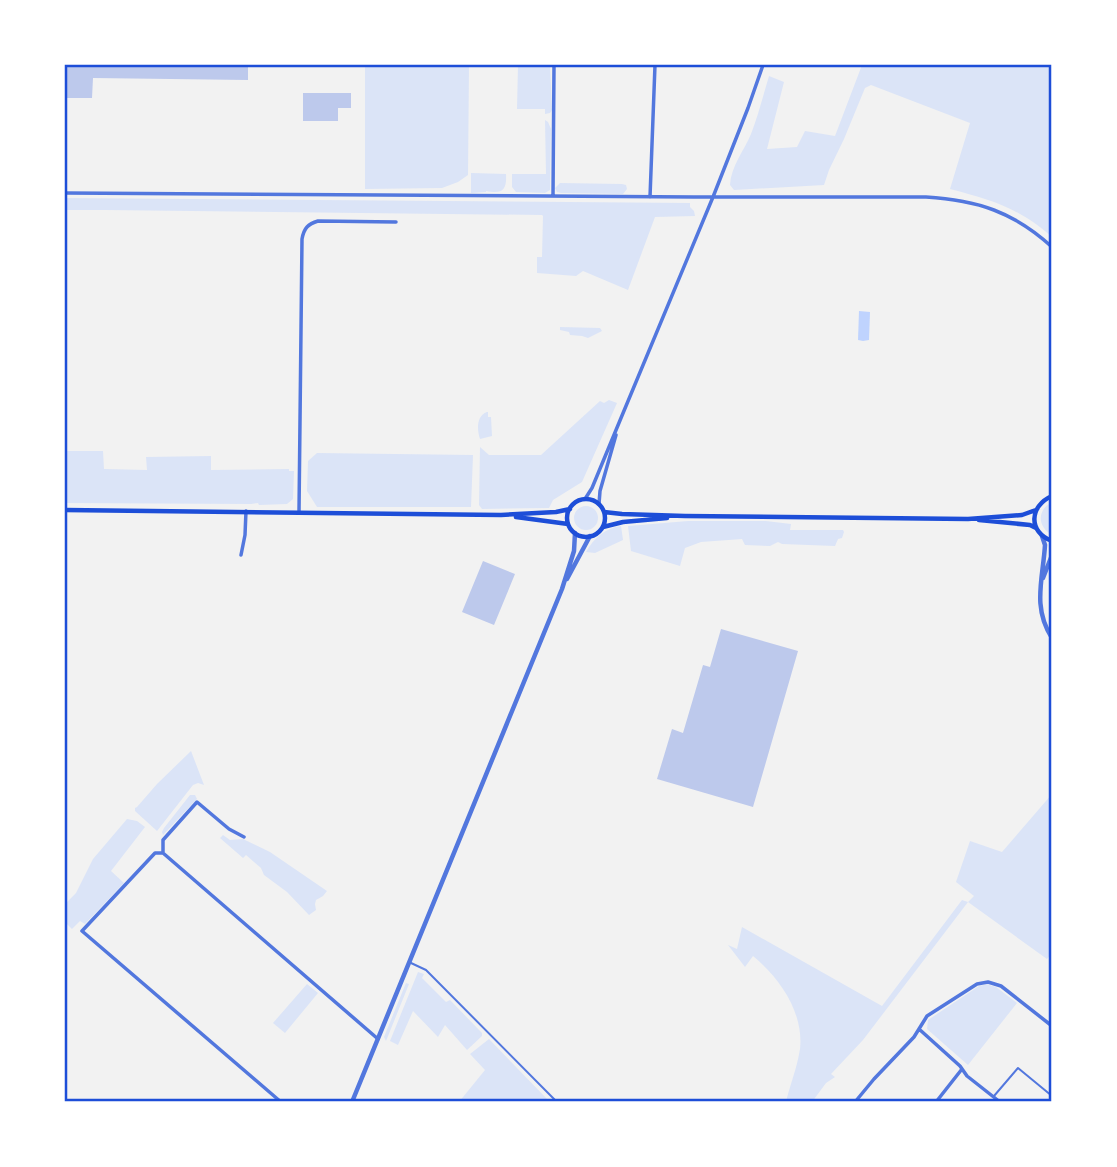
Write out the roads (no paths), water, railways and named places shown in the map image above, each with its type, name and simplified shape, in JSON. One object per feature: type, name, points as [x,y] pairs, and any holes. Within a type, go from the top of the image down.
[{"type":"main road","points":[[1052,496],[1045,499],[1036,510],[1034,519],[1042,536],[1052,541]]},
{"type":"main road","points":[[584,499],[599,504],[604,512],[602,527],[590,536],[575,533],[568,524],[570,509],[584,499]]},
{"type":"main road","points":[[65,510],[501,515],[570,509]]},
{"type":"main road","points":[[604,512],[685,516],[968,519],[1022,515],[1036,510]]},
{"type":"main road","points":[[501,515],[568,524]]},
{"type":"main road","points":[[602,527],[623,522],[685,516]]},
{"type":"main road","points":[[968,519],[1030,525],[1036,528]]},
{"type":"street","points":[[554,65],[554,196]]},
{"type":"street","points":[[650,197],[655,65]]},
{"type":"street","points":[[584,499],[592,488],[621,418],[748,108],[763,65]]},
{"type":"street","points":[[65,193],[896,196],[955,199],[991,208],[1012,217],[1052,247]]},
{"type":"street","points":[[299,512],[303,231],[318,221],[396,222]]},
{"type":"street","points":[[599,504],[600,491],[621,418]]},
{"type":"street","points":[[241,555],[246,512]]},
{"type":"street","points":[[562,589],[573,551],[575,533]]},
{"type":"street","points":[[352,1102],[562,589],[590,536]]},
{"type":"street","points":[[1042,536],[1045,545],[1041,612],[1052,639]]},
{"type":"street","points":[[1042,578],[1052,555]]},
{"type":"street","points":[[163,853],[163,840],[197,803],[229,829],[244,836]]},
{"type":"street","points":[[281,1102],[82,932],[155,853],[163,853],[378,1039]]},
{"type":"street","points":[[855,1102],[914,1037],[927,1016],[977,984],[988,982],[1001,986],[1052,1026]]},
{"type":"street","points":[[919,1029],[967,1076],[1000,1102]]},
{"type":"street","points":[[936,1102],[962,1069]]},
{"type":"lane","points":[[409,962],[426,970],[557,1102]]},
{"type":"lane","points":[[993,1097],[1018,1069],[1052,1096]]},
{"type":"water","points":[[859,311],[870,312],[869,340],[858,340]]}]
